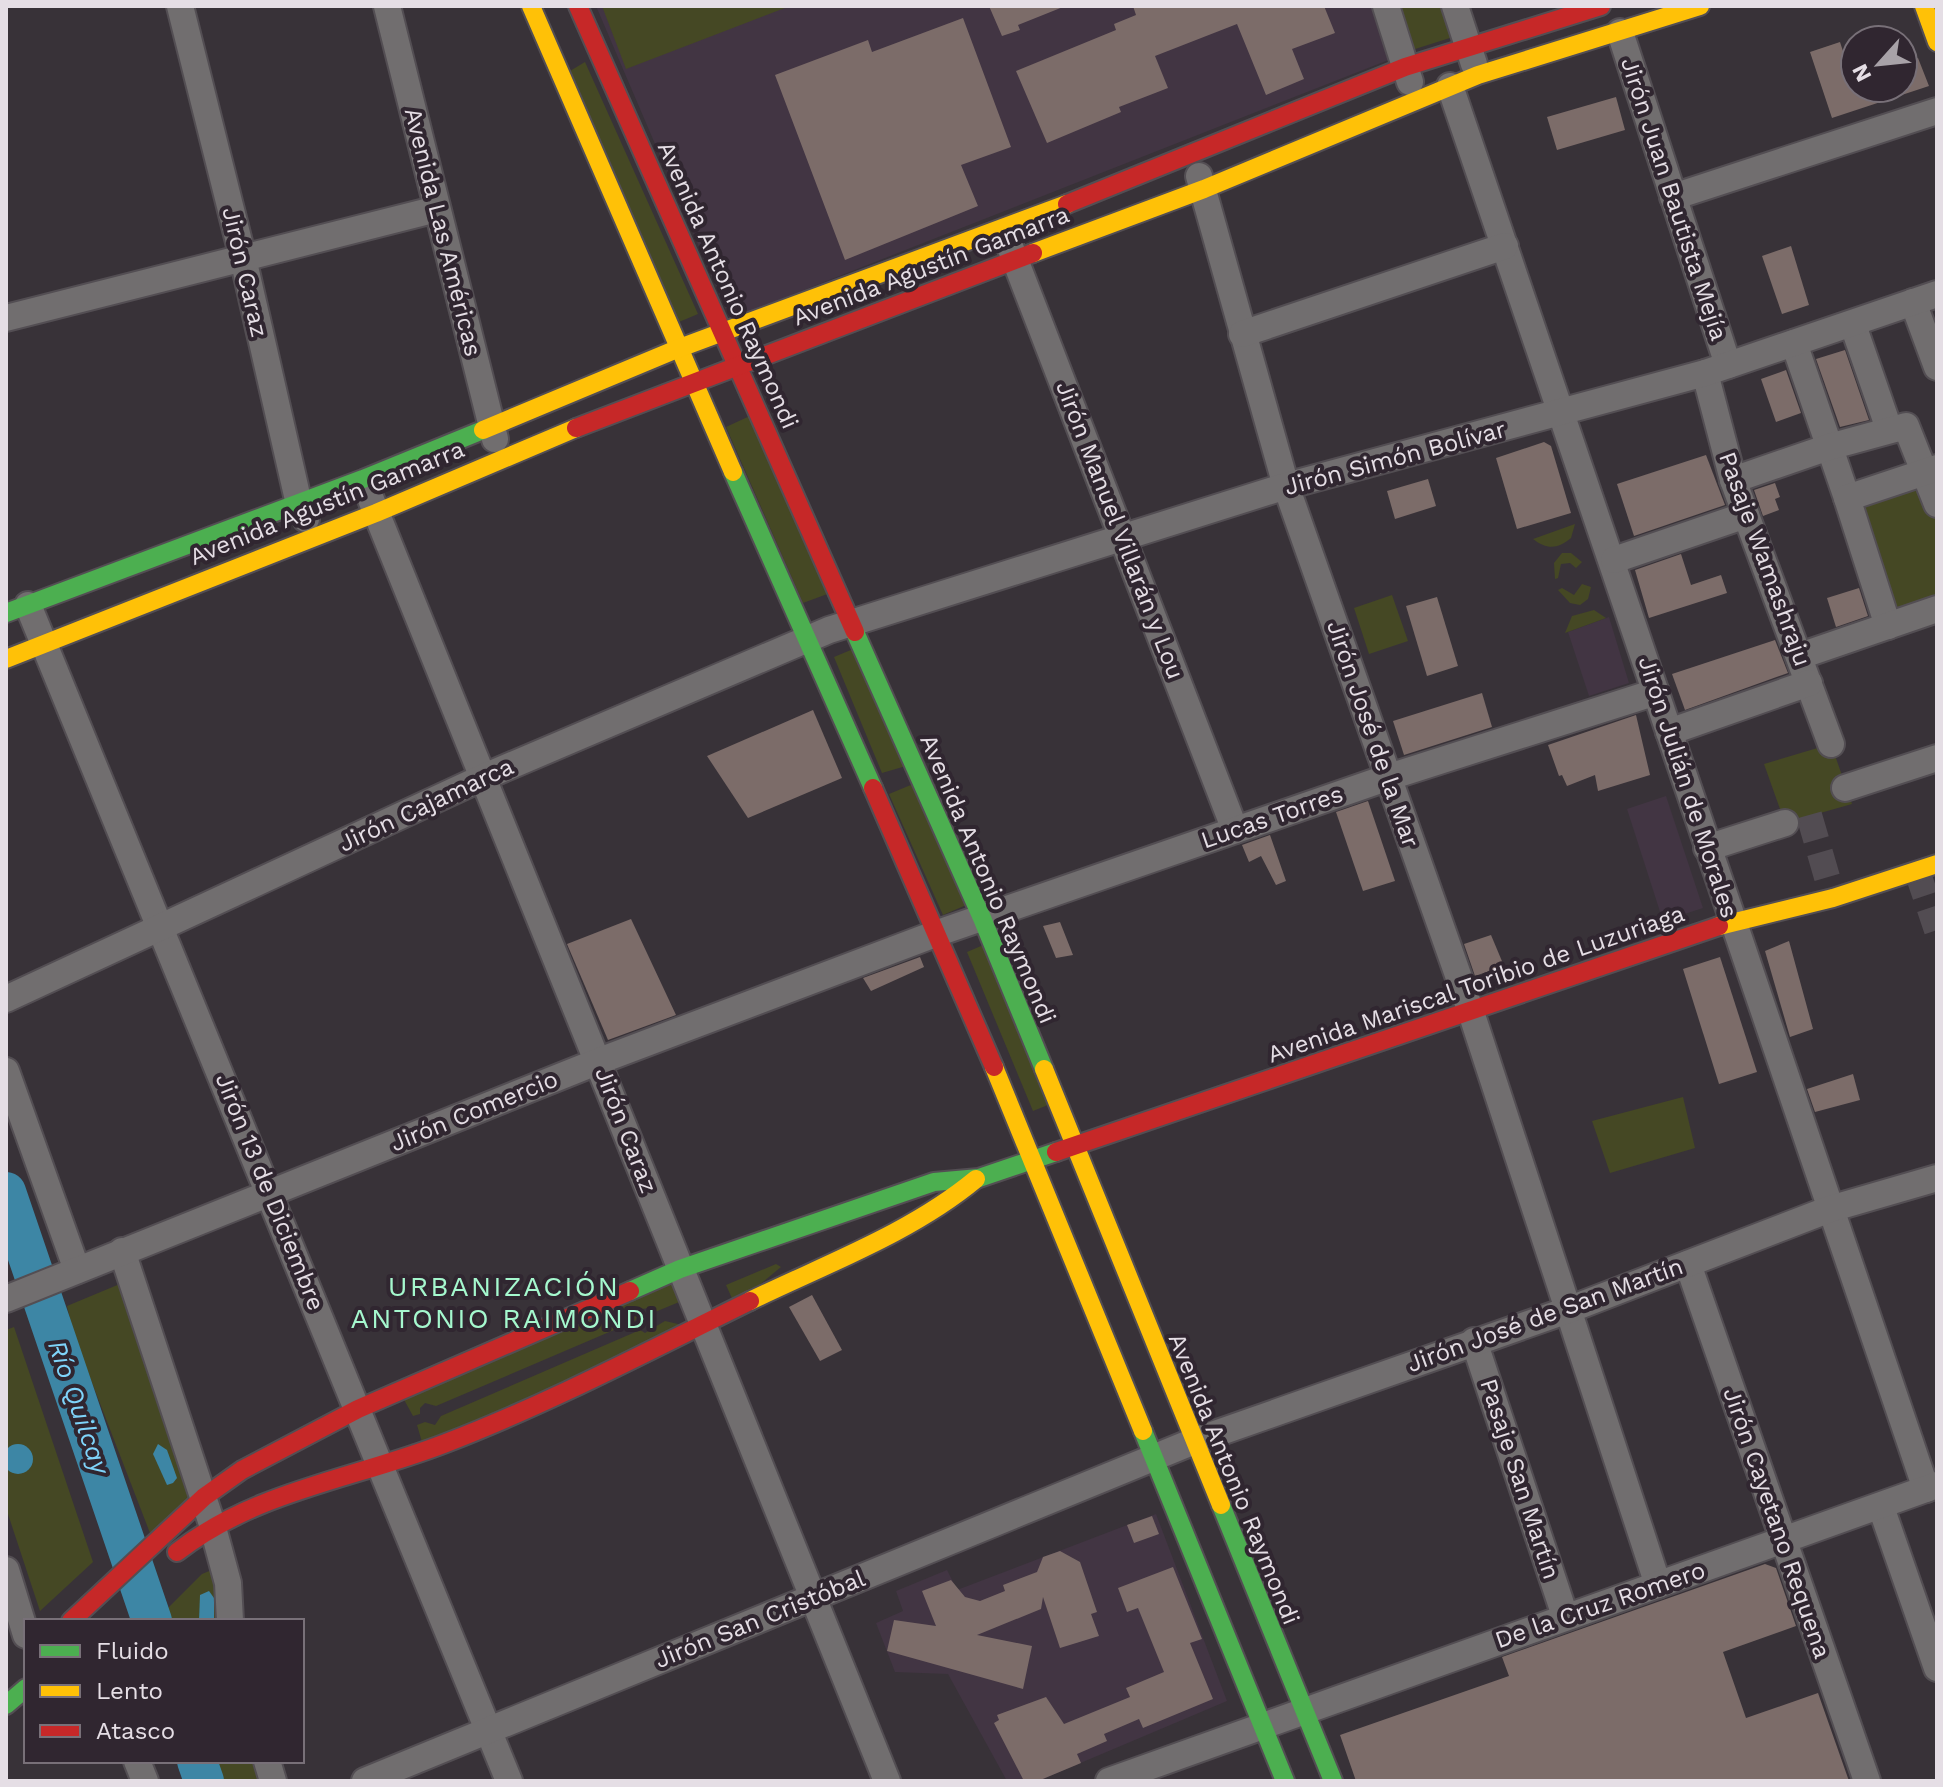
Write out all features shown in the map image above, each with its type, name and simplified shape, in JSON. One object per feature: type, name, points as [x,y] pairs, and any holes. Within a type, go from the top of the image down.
[{"type":"main road","name":"Avenida Antonio Raymondi","points":[[531,6],[575,54],[723,332],[982,918],[1192,1442],[1234,1597],[1262,1724],[1285,1781]]},
{"type":"main road","name":"Avenida Antonio Raymondi","points":[[578,6],[575,54],[677,349],[808,638],[1033,1158],[1154,1457],[1303,1710],[1333,1781]]},
{"type":"main road","name":"Avenida Agustín Gamarra","points":[[17,609],[363,479],[677,349],[1003,230],[1405,67],[1601,6]]},
{"type":"main road","name":"Avenida Agustín Gamarra","points":[[6,659],[376,513],[499,458],[1204,189],[1478,75],[1700,6]]},
{"type":"main road","points":[[1924,6],[1937,42]]},
{"type":"main road","name":"Avenida Mariscal Toribio de Luzuriaga","points":[[979,1178],[1732,922],[1833,898],[1937,864]]},
{"type":"main road","points":[[73,1619],[204,1497],[242,1470],[358,1409],[680,1269],[934,1182],[979,1178]]},
{"type":"main road","points":[[165,1563],[212,1524],[447,1443],[903,1227],[947,1203],[979,1178]]},
{"type":"main road","points":[[6,1705],[24,1690]]},
{"type":"street","name":"Jirón Caraz","points":[[180,6],[243,258],[299,504],[314,536]]},
{"type":"street","name":"Avenida Las Américas","points":[[387,6],[499,458]]},
{"type":"street","points":[[1386,6],[1416,100]]},
{"type":"street","points":[[1455,6],[1478,75]]},
{"type":"street","name":"Jirón Juan Bautista Mejía","points":[[1620,32],[1673,197],[1716,369]]},
{"type":"street","name":"Jirón Julián de Morales","points":[[1450,86],[1614,560],[1707,848],[1830,1209],[1931,1487]]},
{"type":"street","points":[[1673,197],[1937,111]]},
{"type":"street","name":"Jirón José de la Mar","points":[[1192,153],[1286,486],[1471,1012],[1658,1585]]},
{"type":"street","points":[[7,313],[437,209]]},
{"type":"street","name":"Jirón Manuel Villarán y Lou","points":[[1003,230],[1235,830]]},
{"type":"street","points":[[1242,334],[1505,246]]},
{"type":"street","points":[[1925,298],[1937,367]]},
{"type":"street","name":"Jirón Simón Bolívar","points":[[852,622],[1286,486],[1563,414],[1716,369],[1853,325],[1925,298]]},
{"type":"street","points":[[1853,325],[1889,429]]},
{"type":"street","points":[[1794,343],[1888,626]]},
{"type":"street","name":"Pasaje Wamashraju","points":[[1716,369],[1733,480],[1831,744]]},
{"type":"street","points":[[1733,480],[1829,447],[1906,426],[1931,470],[1937,504]]},
{"type":"street","points":[[1847,498],[1931,470]]},
{"type":"street","name":"Jirón Caraz","points":[[363,479],[887,1781]]},
{"type":"street","points":[[1614,560],[1748,522]]},
{"type":"street","name":"Jirón 13 de Diciembre","points":[[17,609],[44,643],[158,928],[272,1194],[509,1781]]},
{"type":"street","points":[[1800,656],[1936,613]]},
{"type":"street","name":"Jirón Cajamarca","points":[[6,999],[484,777],[852,622]]},
{"type":"street","points":[[1669,732],[1809,683]]},
{"type":"street","name":"Lucas Torres","points":[[935,934],[1389,777],[1656,692]]},
{"type":"street","points":[[1845,788],[1937,758]]},
{"type":"street","points":[[1707,848],[1785,823]]},
{"type":"street","name":"Jirón Comercio","points":[[6,1299],[599,1061],[935,934]]},
{"type":"street","points":[[6,1071],[68,1273]]},
{"type":"street","name":"Jirón José de San Martín","points":[[1154,1457],[1568,1310],[1830,1209],[1937,1178]]},
{"type":"street","points":[[122,1251],[212,1524],[228,1583],[230,1619]]},
{"type":"street","name":"Jirón Cayetano Requena","points":[[1688,1264],[1867,1781]]},
{"type":"street","name":"Pasaje San Martín","points":[[1474,1341],[1565,1616]]},
{"type":"street","name":"Jirón San Cristóbal","points":[[365,1781],[1154,1457]]},
{"type":"street","name":"De la Cruz Romero","points":[[1109,1781],[1931,1487]]},
{"type":"street","points":[[1881,1507],[1937,1668]]},
{"type":"street","points":[[6,1570],[24,1628]]},
{"type":"shaded area","points":[[596,6],[1374,6],[1391,59],[730,319]]},
{"type":"shaded area","points":[[1609,617],[1629,683],[1589,696],[1568,632]]},
{"type":"shaded area","points":[[1666,796],[1703,908],[1663,921],[1627,809]]},
{"type":"shaded area","points":[[1156,1514],[1227,1701],[1038,1781],[1007,1781],[948,1674],[895,1672],[876,1623],[903,1611],[896,1591],[947,1570],[957,1590]]},
{"type":"green space","points":[[602,6],[790,6],[626,69]]},
{"type":"green space","points":[[1398,6],[1443,6],[1453,37],[1412,50]]},
{"type":"green space","points":[[585,62],[698,314],[679,322],[570,71]]},
{"type":"green space","points":[[752,415],[830,593],[803,603],[726,427]]},
{"type":"green space","points":[[1925,472],[1937,504],[1937,609],[1888,626],[1847,498]]},
{"type":"green space","points":[[1575,524],[1571,538],[1557,546],[1543,545],[1533,539]]},
{"type":"green space","points":[[1562,553],[1571,553],[1582,562],[1576,568],[1570,563],[1561,564],[1558,578],[1555,579],[1554,563]]},
{"type":"green space","points":[[1582,584],[1591,587],[1588,599],[1580,605],[1570,603],[1558,590],[1562,588],[1574,595]]},
{"type":"green space","points":[[1392,595],[1408,641],[1369,654],[1354,608]]},
{"type":"green space","points":[[1594,610],[1606,618],[1565,633],[1572,616]]},
{"type":"green space","points":[[858,647],[906,766],[882,773],[834,657]]},
{"type":"green space","points":[[1831,744],[1852,804],[1785,823],[1764,764]]},
{"type":"green space","points":[[918,782],[971,903],[943,915],[889,794]]},
{"type":"green space","points":[[988,943],[1053,1103],[1033,1111],[967,952]]},
{"type":"green space","points":[[1683,1097],[1695,1148],[1610,1173],[1592,1121]]},
{"type":"green space","points":[[776,1264],[781,1267],[735,1305],[726,1285]]},
{"type":"green space","points":[[671,1273],[684,1300],[655,1312],[650,1308],[641,1309],[635,1321],[436,1406],[425,1403],[420,1408],[420,1414],[413,1416],[402,1396]]},
{"type":"green space","points":[[127,1281],[195,1492],[150,1533],[74,1336],[67,1306]]},
{"type":"green space","points":[[665,1321],[691,1327],[424,1449],[417,1425],[425,1422],[435,1425],[441,1416],[640,1330],[645,1333]]},
{"type":"green space","points":[[14,1327],[93,1562],[40,1611],[6,1508],[6,1330]]},
{"type":"green space","points":[[219,1567],[222,1619],[170,1619],[167,1609],[202,1574]]},
{"type":"green space","points":[[208,1763],[260,1763],[265,1781],[214,1781]]},
{"type":"water","points":[[18,1444],[29,1448],[33,1459],[29,1470],[18,1474],[7,1470],[3,1459],[7,1448]]},
{"type":"water","points":[[158,1444],[167,1450],[177,1478],[167,1485],[153,1454]]},
{"type":"water","points":[[209,1591],[214,1598],[214,1619],[199,1619],[200,1595]]},
{"type":"building","points":[[989,6],[1063,7],[1018,25],[1020,30],[1002,36]]},
{"type":"building","points":[[1133,6],[1324,6],[1335,33],[1292,49],[1304,79],[1266,95],[1237,24],[1155,56],[1168,88],[1119,107],[1121,112],[1047,143],[1016,71],[1116,30],[1114,24],[1136,15]]},
{"type":"building","points":[[963,18],[1011,147],[961,165],[978,206],[845,260],[775,75],[868,40],[872,52]]},
{"type":"building","points":[[1839,42],[1839,104],[1874,104],[1832,118],[1810,52]]},
{"type":"building","points":[[1919,61],[1929,86],[1919,89]]},
{"type":"building","points":[[1616,97],[1625,130],[1557,150],[1547,117]]},
{"type":"building","points":[[1791,246],[1809,305],[1782,314],[1762,256]]},
{"type":"building","points":[[1845,350],[1869,420],[1840,427],[1816,359]]},
{"type":"building","points":[[1786,370],[1801,413],[1776,422],[1761,379]]},
{"type":"building","points":[[1544,442],[1551,446],[1571,513],[1517,529],[1496,458]]},
{"type":"building","points":[[1706,455],[1725,505],[1634,536],[1617,484]]},
{"type":"building","points":[[1428,479],[1436,506],[1395,519],[1387,491]]},
{"type":"building","points":[[1775,483],[1780,497],[1775,499],[1779,510],[1763,516],[1754,490]]},
{"type":"building","points":[[1681,554],[1691,585],[1721,575],[1727,593],[1649,618],[1635,570]]},
{"type":"building","points":[[1859,588],[1868,616],[1836,627],[1827,598]]},
{"type":"building","points":[[1437,597],[1458,666],[1427,676],[1406,606]]},
{"type":"building","points":[[1775,640],[1788,673],[1685,710],[1672,674]]},
{"type":"building","points":[[1482,693],[1492,727],[1404,755],[1393,721]]},
{"type":"building","points":[[813,710],[842,778],[748,818],[707,756]]},
{"type":"building","points":[[1636,715],[1650,775],[1598,791],[1595,775],[1567,786],[1562,775],[1559,776],[1548,745]]},
{"type":"building","points":[[1368,801],[1395,881],[1363,891],[1336,812]]},
{"type":"building","points":[[1270,835],[1286,881],[1276,885],[1261,856],[1249,862],[1242,845]]},
{"type":"building","points":[[631,919],[676,1015],[608,1040],[567,944]]},
{"type":"building","points":[[1060,922],[1073,955],[1056,958],[1043,926]]},
{"type":"building","points":[[1491,935],[1504,966],[1475,976],[1464,944]]},
{"type":"building","points":[[1789,941],[1813,1029],[1790,1037],[1765,951]]},
{"type":"building","points":[[920,957],[924,967],[871,991],[863,978]]},
{"type":"building","points":[[1720,957],[1757,1072],[1719,1084],[1683,969]]},
{"type":"building","points":[[1853,1074],[1860,1100],[1815,1112],[1807,1089]]},
{"type":"building","points":[[812,1295],[842,1350],[820,1361],[789,1307]]},
{"type":"building","points":[[1152,1516],[1159,1534],[1134,1543],[1127,1525]]},
{"type":"building","points":[[1060,1551],[1080,1562],[1097,1612],[1091,1614],[1099,1636],[1060,1648],[1043,1597],[1041,1609],[977,1635],[1032,1646],[1023,1689],[887,1651],[894,1620],[936,1626],[922,1591],[951,1580],[965,1597],[980,1601],[1005,1591],[1003,1585],[1037,1572],[1043,1557]]},
{"type":"building","points":[[1765,1564],[1776,1568],[1796,1626],[1723,1652],[1746,1718],[1818,1693],[1849,1781],[1356,1781],[1340,1735],[1509,1676],[1502,1657]]},
{"type":"building","points":[[1173,1567],[1202,1639],[1190,1643],[1213,1699],[1143,1728],[1139,1719],[1104,1734],[1107,1741],[1077,1754],[1081,1763],[1038,1781],[1024,1781],[994,1723],[999,1720],[997,1715],[1046,1697],[1064,1724],[1130,1697],[1126,1688],[1164,1672],[1138,1608],[1127,1612],[1118,1588]]},
{"type":"waterway","name":"Río Quilcay","points":[[6,1192],[151,1619]]},
{"type":"waterway","name":"Río Quilcay","points":[[198,1763],[204,1781]]},
{"type":"tunnel","points":[[1809,815],[1833,898]]},
{"type":"tunnel","points":[[1917,871],[1937,930]]},
{"type":"traffic: fast","points":[[6,613],[363,479],[483,430]]},
{"type":"traffic: fast","points":[[733,472],[873,788]]},
{"type":"traffic: fast","points":[[855,632],[982,918],[1044,1069]]},
{"type":"traffic: fast","points":[[630,1291],[680,1269],[934,1182],[979,1178],[1056,1152]]},
{"type":"traffic: fast","points":[[1143,1431],[1285,1781]]},
{"type":"traffic: fast","points":[[1221,1505],[1333,1781]]},
{"type":"traffic: fast","points":[[6,1705],[24,1690]]},
{"type":"traffic: slow","points":[[531,6],[733,472]]},
{"type":"traffic: slow","points":[[1033,253],[1204,189],[1478,75],[1700,6]]},
{"type":"traffic: slow","points":[[1924,6],[1937,42]]},
{"type":"traffic: slow","points":[[483,430],[677,349],[1067,204]]},
{"type":"traffic: slow","points":[[6,659],[376,513],[576,428]]},
{"type":"traffic: slow","points":[[1719,926],[1833,898],[1937,864]]},
{"type":"traffic: slow","points":[[994,1067],[1143,1431]]},
{"type":"traffic: slow","points":[[1044,1069],[1221,1505]]},
{"type":"traffic: slow","points":[[750,1301],[896,1232],[976,1179]]},
{"type":"traffic: jam","points":[[578,6],[855,632]]},
{"type":"traffic: jam","points":[[1067,204],[1405,67],[1601,6]]},
{"type":"traffic: jam","points":[[576,428],[1033,253]]},
{"type":"traffic: jam","points":[[873,788],[994,1067]]},
{"type":"traffic: jam","points":[[1056,1152],[1719,926]]},
{"type":"traffic: jam","points":[[73,1619],[204,1497],[242,1470],[358,1409],[630,1291]]},
{"type":"traffic: jam","points":[[177,1552],[208,1531],[273,1500],[446,1443],[523,1411],[750,1301]]},
{"type":"district","name":"URBANIZACIÓN ANTONIO RAIMONDI","points":[[504,1302]]}]
